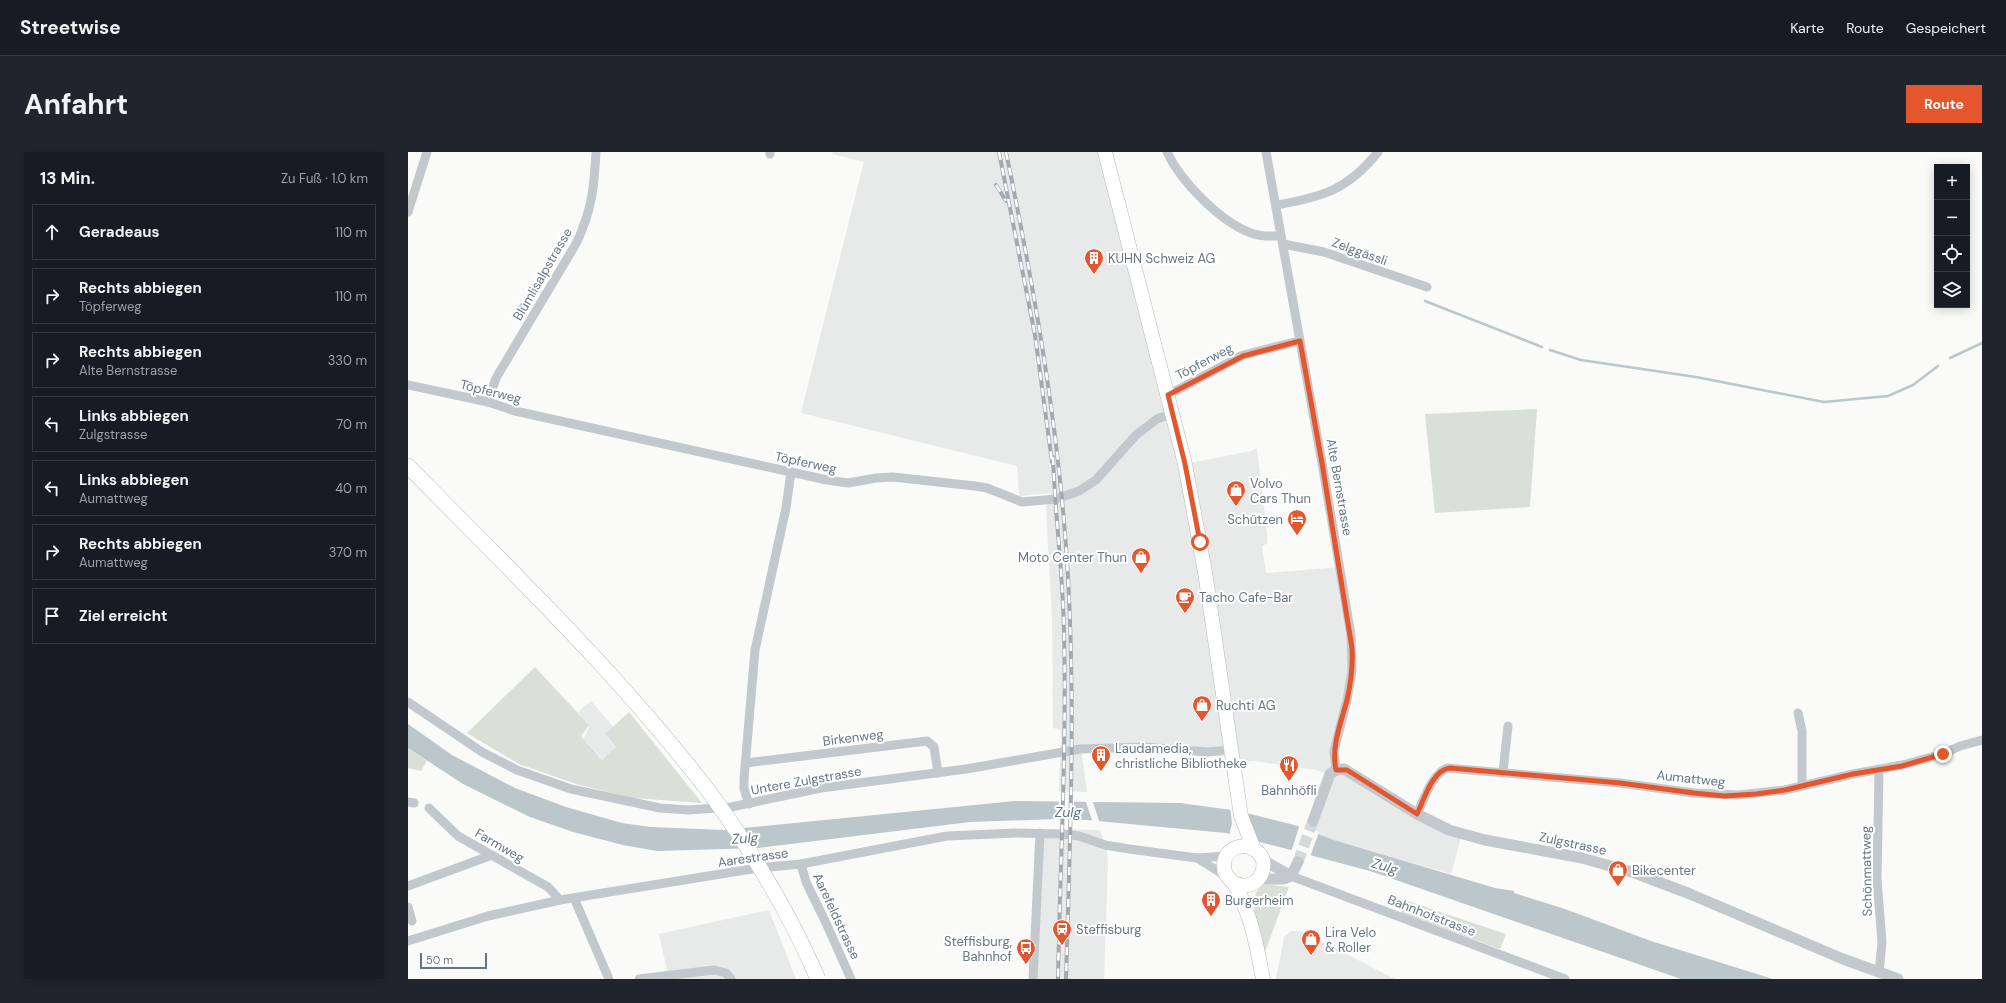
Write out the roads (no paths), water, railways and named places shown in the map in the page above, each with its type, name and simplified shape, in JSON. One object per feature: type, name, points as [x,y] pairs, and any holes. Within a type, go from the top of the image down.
[{"type":"highway","points":[[408,466],[598,660],[655,725],[713,797],[749,849],[773,888],[801,941],[818,979]]},
{"type":"main road","points":[[1104,152],[1173,413],[1202,552],[1240,810],[1253,847],[1263,860],[1263,870],[1256,881],[1248,914]]},
{"type":"main road","points":[[1240,810],[1232,849],[1224,866],[1248,914],[1263,979]]},
{"type":"main road","points":[[1232,849],[1244,846],[1253,847]]},
{"type":"main road","points":[[1230,879],[1245,886],[1256,881]]},
{"type":"street","points":[[408,212],[427,152]]},
{"type":"street","name":"Blümlisalpstrasse","points":[[488,402],[496,378],[577,242],[586,222],[592,201],[596,152]]},
{"type":"street","name":"Zelggässli","points":[[1167,152],[1178,174],[1204,201],[1242,229],[1253,234],[1282,240],[1324,252],[1427,287]]},
{"type":"street","name":"Alte Bernstrasse","points":[[1266,152],[1277,205],[1316,428],[1352,648],[1352,671],[1349,690],[1334,751],[1336,770]]},
{"type":"street","points":[[1277,205],[1312,199],[1339,188],[1363,169],[1378,152]]},
{"type":"street","name":"Töpferweg","points":[[1168,395],[1243,356],[1300,341]]},
{"type":"street","name":"Töpferweg","points":[[408,385],[488,402],[515,411],[837,482],[884,477],[975,486],[992,490],[1022,502],[1049,500],[1074,494],[1096,480],[1136,435],[1157,419],[1173,413]]},
{"type":"street","points":[[749,804],[744,789],[755,650],[786,508],[791,472]]},
{"type":"street","name":"Untere Zulgstrasse","points":[[408,702],[482,752],[517,770],[553,783],[630,803],[660,808],[707,809],[749,804],[821,788],[938,773],[1080,749],[1144,747],[1208,752],[1231,750]]},
{"type":"street","points":[[1798,713],[1802,731],[1802,786]]},
{"type":"street","points":[[1503,772],[1508,726]]},
{"type":"street","name":"Aumattweg","points":[[1417,814],[1431,785],[1444,770],[1455,768],[1620,783],[1724,796],[1756,794],[1902,766],[1943,754],[1982,740]]},
{"type":"street","name":"Birkenweg","points":[[746,763],[927,741],[934,748],[938,773]]},
{"type":"street","points":[[1313,821],[1328,778],[1336,770]]},
{"type":"street","name":"Zulgstrasse","points":[[1336,770],[1347,770],[1433,823],[1462,834],[1582,858],[1635,873],[1683,891],[1819,949],[1898,979]]},
{"type":"street","name":"Schönmattweg","points":[[1879,770],[1877,880],[1882,942],[1879,972]]},
{"type":"street","name":"Farmweg","points":[[429,808],[458,836],[550,889],[560,900]]},
{"type":"street","points":[[1033,979],[1040,833]]},
{"type":"street","name":"Aarestrasse","points":[[408,941],[488,916],[560,900],[758,868],[801,864],[947,836],[1040,833],[1080,836],[1105,845],[1197,858]]},
{"type":"street","points":[[1197,858],[1232,849]]},
{"type":"street","points":[[408,886],[492,855]]},
{"type":"street","points":[[1197,858],[1230,879]]},
{"type":"street","points":[[1263,860],[1291,876]]},
{"type":"street","points":[[1256,881],[1291,876],[1298,862]]},
{"type":"street","name":"Aarefeldstrasse","points":[[801,864],[806,882],[826,922],[851,979]]},
{"type":"street","name":"Bahnhofstrasse","points":[[1291,876],[1565,979]]},
{"type":"street","points":[[574,898],[609,979]]},
{"type":"street","points":[[408,907],[412,921]]},
{"type":"street","points":[[639,979],[714,970],[726,973],[731,979]]},
{"type":"water","name":"Zulg","points":[[408,724],[452,755],[515,788],[566,807],[622,823],[651,827],[723,830],[1015,801],[1180,803],[1239,811],[1298,826],[1334,840],[1495,888],[1514,891],[1514,893],[1565,909],[1651,941],[1773,979],[1681,979],[1370,871],[1226,833],[1086,820],[1056,819],[970,822],[758,848],[657,851],[623,845],[573,832],[530,817],[463,784],[408,748]]},
{"type":"waterway","points":[[1425,301],[1542,347]]},
{"type":"waterway","points":[[1950,358],[1982,343]]},
{"type":"waterway","points":[[1550,350],[1581,360],[1696,377],[1824,402],[1888,396],[1913,385],[1938,366]]},
{"type":"tunnel","points":[[1298,862],[1313,821]]},
{"type":"railway","points":[[999,152],[1035,335],[1052,462]]},
{"type":"railway","points":[[1006,152],[1044,356],[1058,458],[1067,561],[1070,613],[1072,718],[1066,979]]},
{"type":"railway","points":[[996,185],[1006,201]]},
{"type":"railway","points":[[1053,457],[1055,501],[1061,566],[1065,675],[1058,979]]},
{"type":"place","name":"KUHN Schweiz AG","points":[[1094,275]]},
{"type":"place","name":"Volvo Cars Thun","points":[[1236,507]]},
{"type":"place","name":"Schützen","points":[[1297,536]]},
{"type":"place","name":"Moto Center Thun","points":[[1141,574]]},
{"type":"place","name":"Tacho Cafe-Bar","points":[[1185,614]]},
{"type":"place","name":"Ruchti AG","points":[[1202,722]]},
{"type":"place","name":"Laudamedia, christliche Bibliotheke","points":[[1101,772]]},
{"type":"place","name":"Bahnhöfli","points":[[1289,782]]},
{"type":"place","name":"Bikecenter","points":[[1618,887]]},
{"type":"place","name":"Burgerheim","points":[[1211,917]]},
{"type":"place","name":"Steffisburg","points":[[1062,946]]},
{"type":"place","name":"Lira Velo & Roller","points":[[1311,956]]},
{"type":"place","name":"Steffisburg, Bahnhof","points":[[1026,965]]}]
